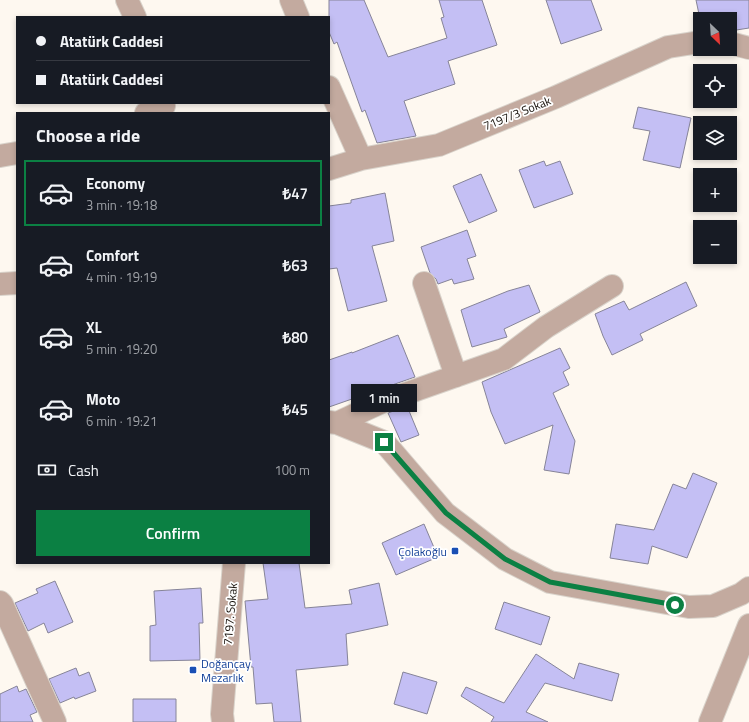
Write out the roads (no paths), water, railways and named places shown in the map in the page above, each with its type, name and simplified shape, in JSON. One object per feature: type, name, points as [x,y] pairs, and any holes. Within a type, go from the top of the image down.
[{"type":"street","points":[[127,0],[135,16]]},
{"type":"street","points":[[290,0],[298,16]]},
{"type":"street","name":"7197/3 Sokak","points":[[330,169],[361,159],[439,145],[556,97],[668,47],[693,43]]},
{"type":"street","points":[[737,45],[749,48]]},
{"type":"street","points":[[330,88],[361,159]]},
{"type":"street","points":[[0,156],[16,153]]},
{"type":"street","points":[[0,284],[16,283]]},
{"type":"street","points":[[424,283],[456,376]]},
{"type":"street","points":[[333,423],[382,402],[504,359],[546,327],[612,286]]},
{"type":"street","points":[[333,423],[384,442],[446,513],[505,559],[550,582],[689,607],[713,606],[741,594],[749,588]]},
{"type":"street","name":"7197. Sokak","points":[[221,719],[234,564]]},
{"type":"street","points":[[0,602],[54,722]]},
{"type":"street","points":[[710,722],[749,625]]},
{"type":"place","name":"Çolakoğlu","points":[[455,551]]},
{"type":"place","name":"Doğançay Mezarlık","points":[[193,670]]}]
